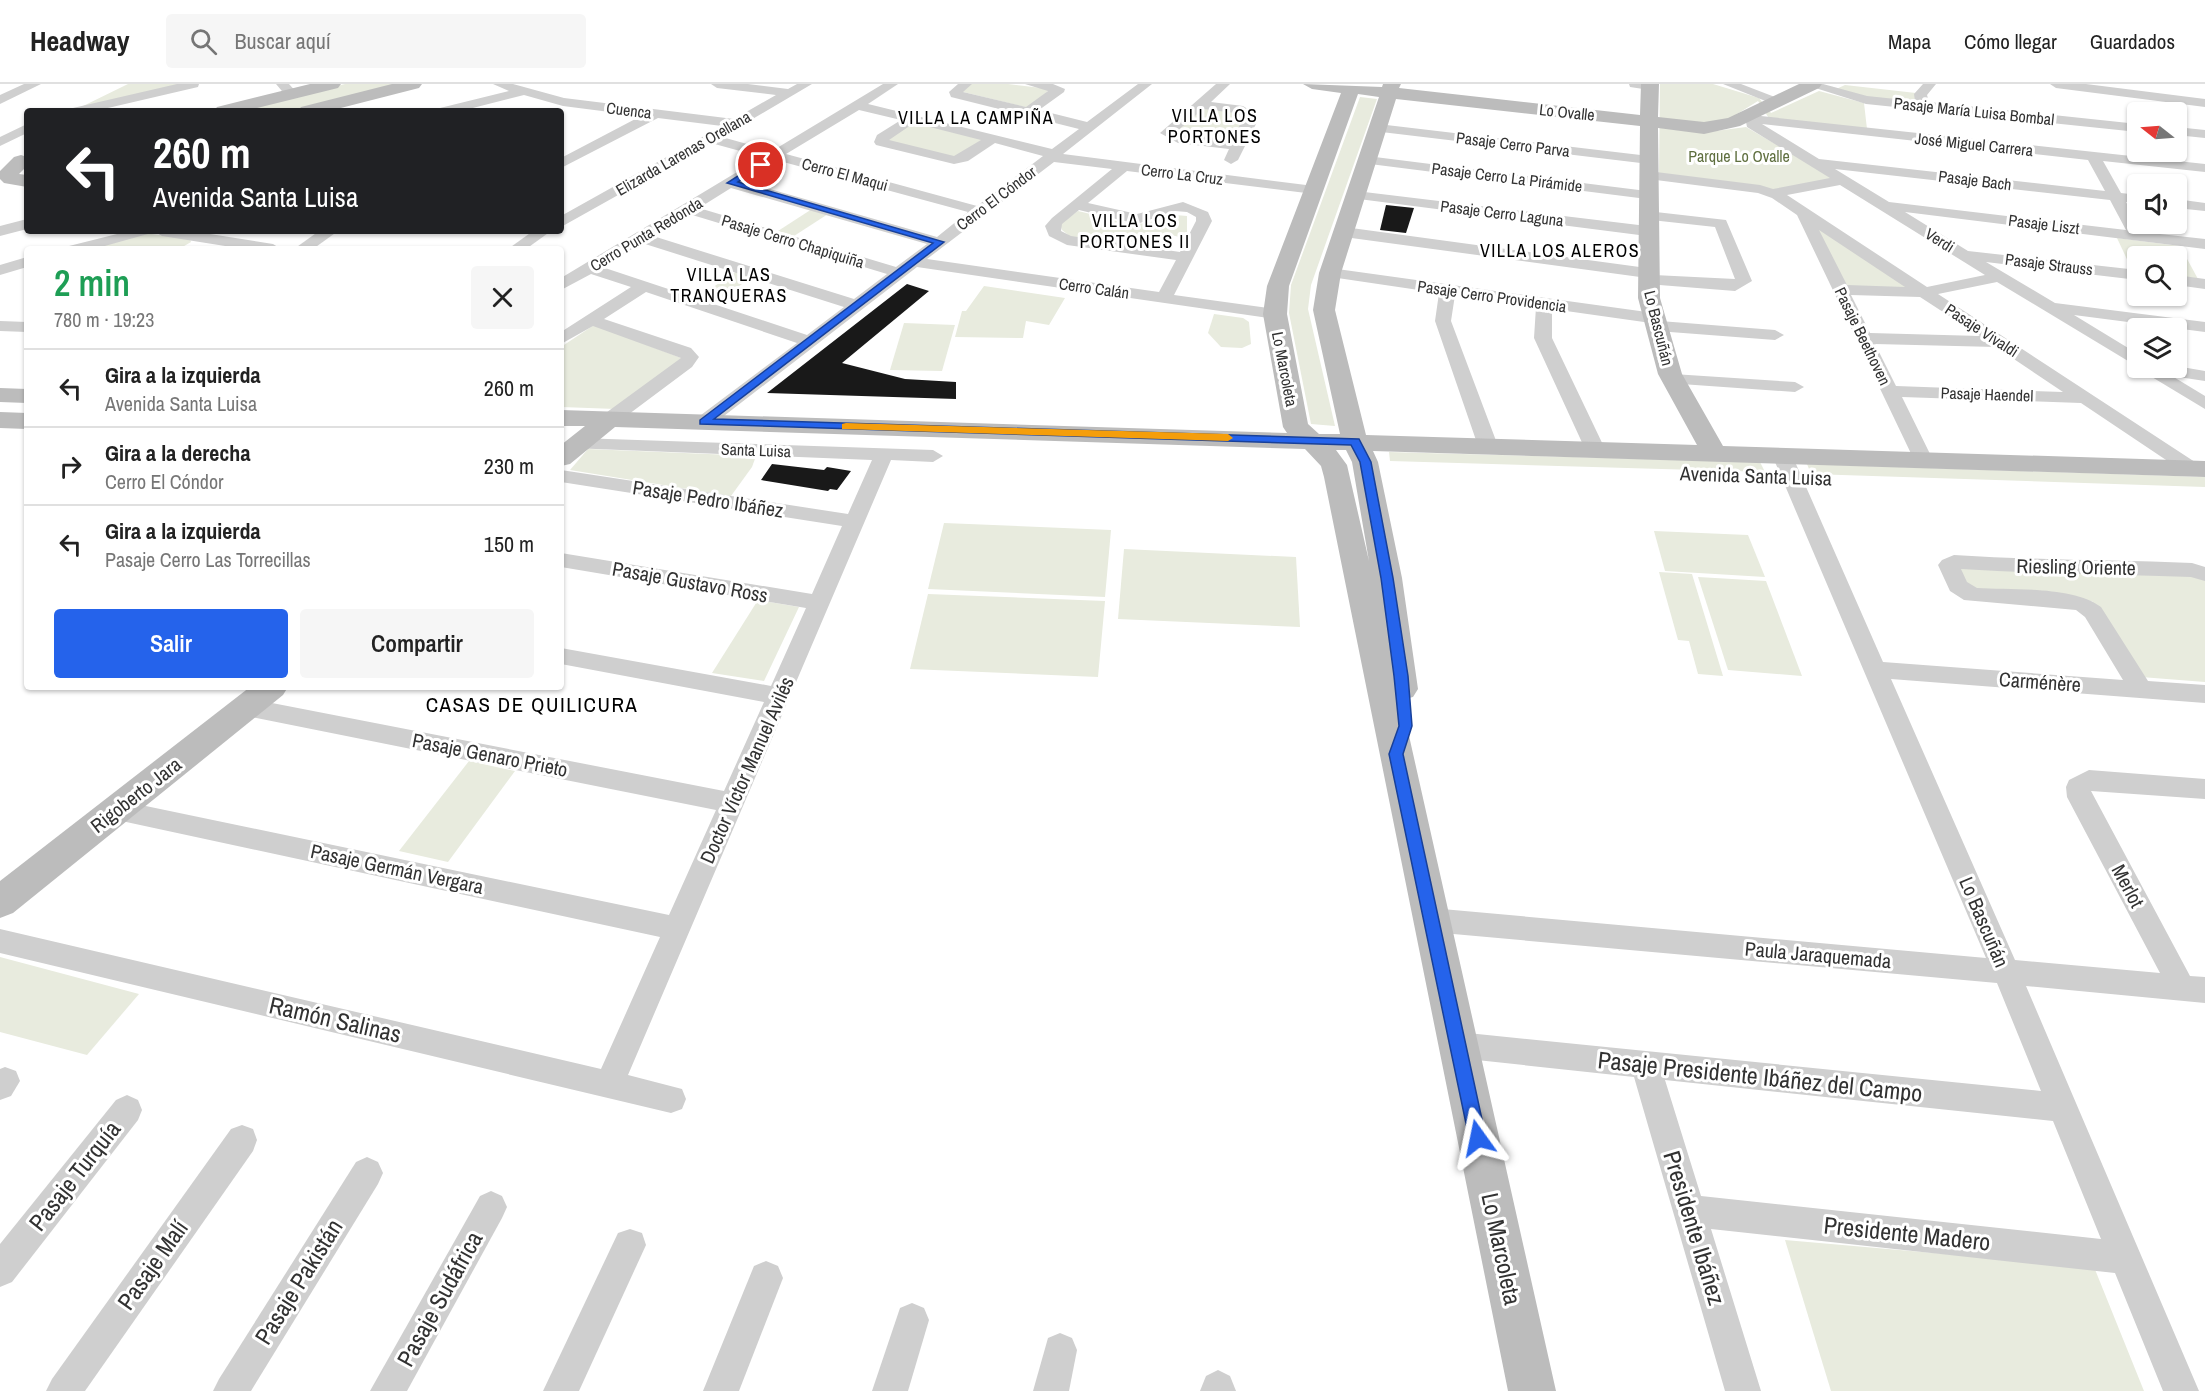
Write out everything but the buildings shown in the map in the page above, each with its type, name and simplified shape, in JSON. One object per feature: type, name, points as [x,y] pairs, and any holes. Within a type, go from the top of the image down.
[{"type":"main road","points":[[232,108],[287,89],[333,84]]},
{"type":"main road","points":[[319,108],[413,84]]},
{"type":"main road","name":"Lo Ovalle","points":[[1312,84],[1390,88],[1704,128],[1742,118],[1813,84]]},
{"type":"main road","name":"Lo Bascuñán","points":[[1645,85],[1651,122],[1647,276],[1656,322],[1673,379],[1714,453]]},
{"type":"main road","name":"Lo Marcoleta","points":[[1352,86],[1278,286],[1275,314],[1296,427],[1334,465],[1532,1391]]},
{"type":"main road","name":"Lo Marcoleta","points":[[1390,88],[1330,273],[1324,310],[1360,452],[1387,578],[1401,676],[1405,726],[1396,754]]},
{"type":"main road","points":[[0,166],[24,160]]},
{"type":"main road","points":[[24,160],[7,175],[11,179],[24,181]]},
{"type":"main road","points":[[0,189],[24,182]]},
{"type":"main road","points":[[0,395],[24,396]]},
{"type":"main road","name":"Avenida Santa Luisa","points":[[564,418],[1310,440],[1360,452],[2200,476]]},
{"type":"main road","points":[[570,451],[610,419]]},
{"type":"main road","points":[[0,420],[24,421]]},
{"type":"main road","name":"Avenida Santa Luisa","points":[[1360,452],[1488,446],[1595,449],[1714,453],[1787,466],[1923,460],[2200,476]]},
{"type":"main road","name":"Rigoberto Jara","points":[[0,902],[259,697]]},
{"type":"street","points":[[0,100],[35,84]]},
{"type":"street","points":[[91,108],[193,84]]},
{"type":"street","name":"Cuenca","points":[[499,84],[574,103],[735,123]]},
{"type":"street","points":[[455,108],[522,88],[559,84]]},
{"type":"street","points":[[717,84],[789,93]]},
{"type":"street","name":"Elizarda Larenas Orellana","points":[[564,220],[806,84]]},
{"type":"street","name":"Cerro Punta Redonda","points":[[564,283],[892,84]]},
{"type":"street","points":[[966,84],[955,94],[1089,128]]},
{"type":"street","points":[[1028,112],[1059,89],[1031,84]]},
{"type":"street","name":"Cerro El Cóndor","points":[[704,422],[1146,84]]},
{"type":"street","points":[[1224,84],[1167,132],[1170,136],[1238,147]]},
{"type":"street","points":[[1729,84],[1778,101]]},
{"type":"street","name":"Pasaje María Luisa Bombal","points":[[1813,84],[1857,99],[2127,127]]},
{"type":"street","points":[[1923,106],[1920,94],[1930,84]]},
{"type":"street","points":[[2056,84],[2205,103]]},
{"type":"street","points":[[68,108],[107,88]]},
{"type":"street","points":[[564,110],[574,103]]},
{"type":"street","points":[[1199,104],[1238,109],[1250,115],[1250,122],[1223,179]]},
{"type":"street","name":"Cerro La Cruz","points":[[857,105],[1052,156],[1314,190]]},
{"type":"street","points":[[564,162],[656,113]]},
{"type":"street","name":"José Miguel Carrera","points":[[1742,118],[2205,168]]},
{"type":"street","name":"Verdi","points":[[1742,118],[2127,355]]},
{"type":"street","points":[[912,119],[882,138],[881,142],[954,160],[963,158],[992,139]]},
{"type":"street","name":"Pasaje Cerro Parva","points":[[1378,128],[1648,176]]},
{"type":"street","points":[[0,142],[24,130]]},
{"type":"street","points":[[2187,133],[2205,134]]},
{"type":"street","name":"Cerro El Maqui","points":[[709,138],[980,211]]},
{"type":"street","points":[[2094,157],[2136,235]]},
{"type":"street","name":"Pasaje Cerro La Pirámide","points":[[1367,160],[1648,176]]},
{"type":"street","name":"Pasaje Bach","points":[[1813,162],[2127,198]]},
{"type":"street","points":[[1125,166],[1053,226],[1054,233],[1061,238],[1185,257]]},
{"type":"street","points":[[1648,176],[1773,193],[1842,180]]},
{"type":"street","points":[[731,183],[939,242]]},
{"type":"street","name":"Pasaje Vivaldi","points":[[1773,193],[2200,476]]},
{"type":"street","name":"Pasaje Cerro Laguna","points":[[1356,195],[1647,223],[1721,223],[1744,281],[1735,286],[1647,276]]},
{"type":"street","points":[[1076,205],[1137,219],[1147,218],[1171,207],[1201,213],[1204,221],[1164,298]]},
{"type":"street","name":"Pasaje Liszt","points":[[1883,205],[2205,244]]},
{"type":"street","points":[[2187,205],[2205,207]]},
{"type":"street","name":"Pasaje Cerro Chapiquiña","points":[[688,209],[899,273]]},
{"type":"street","name":"Pasaje Beethoven","points":[[1803,212],[1923,460]]},
{"type":"street","points":[[0,231],[24,225]]},
{"type":"street","points":[[1344,232],[1647,276]]},
{"type":"street","points":[[87,246],[135,234]]},
{"type":"street","points":[[181,234],[255,246]]},
{"type":"street","points":[[307,246],[325,234]]},
{"type":"street","points":[[520,246],[538,234]]},
{"type":"street","points":[[640,237],[856,305]]},
{"type":"street","points":[[190,246],[206,238]]},
{"type":"street","name":"Pasaje Strauss","points":[[1961,253],[2127,275]]},
{"type":"street","name":"Cerro Calán","points":[[914,262],[1275,314]]},
{"type":"street","points":[[589,268],[809,341]]},
{"type":"street","name":"Pasaje Cerro Providencia","points":[[1330,273],[1544,303],[1656,322],[1775,335]]},
{"type":"street","points":[[1840,290],[1924,292],[1999,277]]},
{"type":"street","points":[[2187,282],[2205,284]]},
{"type":"street","points":[[564,337],[644,286]]},
{"type":"street","points":[[1448,290],[1443,321],[1488,446]]},
{"type":"street","points":[[1544,303],[1543,338],[1595,449]]},
{"type":"street","points":[[2047,306],[2205,327]]},
{"type":"street","points":[[591,320],[686,352],[690,357],[686,363],[610,419]]},
{"type":"street","points":[[0,326],[24,327]]},
{"type":"street","points":[[1863,338],[2000,342]]},
{"type":"street","points":[[2187,373],[2205,375]]},
{"type":"street","points":[[2163,378],[2205,404]]},
{"type":"street","points":[[1673,379],[1795,387]]},
{"type":"street","name":"Pasaje Haendel","points":[[1889,391],[2084,398]]},
{"type":"street","name":"Santa Luisa","points":[[570,451],[933,456]]},
{"type":"street","name":"Doctor Víctor Manuel Avilés","points":[[609,1085],[884,454]]},
{"type":"street","name":"Lo Bascuñán","points":[[1787,466],[2006,972],[2181,1391]]},
{"type":"street","name":"Pasaje Pedro Ibáñez","points":[[564,476],[855,522]]},
{"type":"street","name":"Pasaje Gustavo Ross","points":[[564,560],[819,603]]},
{"type":"street","name":"Riesling Oriente","points":[[2140,690],[2093,612],[2084,606],[2073,602],[1967,593],[1958,586],[1949,569],[1950,564],[2051,568],[2089,566],[2204,573]]},
{"type":"street","points":[[564,657],[779,696]]},
{"type":"street","name":"Carménère","points":[[1875,670],[2205,694]]},
{"type":"street","name":"Pasaje Genaro Prieto","points":[[259,697],[733,803]]},
{"type":"street","name":"Merlot","points":[[2194,989],[2078,792],[2080,784],[2096,780],[2205,789]]},
{"type":"street","name":"Pasaje Germán Vergara","points":[[117,810],[678,929]]},
{"type":"street","name":"Paula Jaraquemada","points":[[1431,920],[2194,989]]},
{"type":"street","name":"Ramón Salinas","points":[[0,940],[671,1099]]},
{"type":"street","name":"Pasaje Presidente Ibáñez del Campo","points":[[1458,1045],[2062,1108]]},
{"type":"street","name":"Presidente Ibáñez","points":[[1646,1065],[1743,1391]]},
{"type":"street","name":"Pasaje Turquía","points":[[0,1270],[127,1110]]},
{"type":"street","name":"Pasaje Malí","points":[[64,1391],[242,1140]]},
{"type":"street","name":"Pasaje Pakistán","points":[[231,1391],[367,1173]]},
{"type":"street","name":"Pasaje Sudáfrica","points":[[388,1391],[490,1207]]},
{"type":"street","name":"Presidente Madero","points":[[1689,1211],[2125,1258]]},
{"type":"street","points":[[561,1391],[630,1245]]},
{"type":"street","points":[[721,1391],[766,1278]]},
{"type":"street","points":[[890,1391],[912,1320]]},
{"type":"street","points":[[1051,1391],[1060,1350]]},
{"type":"green space","points":[[128,84],[180,84],[79,108]]},
{"type":"green space","points":[[345,84],[404,84],[309,108],[248,108]]},
{"type":"green space","points":[[970,84],[1008,84],[1050,89],[1029,108],[959,91]]},
{"type":"green space","name":"Parque Lo Ovalle","points":[[1660,84],[1713,84],[1759,98],[1771,113],[1819,91],[1864,103],[1867,129],[1770,120],[1758,101],[1708,132],[1746,127],[1834,178],[1772,190],[1659,174]]},
{"type":"green space","points":[[1845,85],[1916,93],[1916,104],[1864,99],[1834,90]]},
{"type":"green space","points":[[1360,97],[1377,99],[1311,285],[1308,309],[1335,426],[1311,424],[1289,313],[1291,285]]},
{"type":"green space","points":[[1197,108],[1246,114],[1236,143],[1183,138],[1172,129]]},
{"type":"green space","points":[[913,122],[983,139],[957,159],[886,141]]},
{"type":"green space","points":[[812,209],[828,214],[794,236],[778,231]]},
{"type":"green space","points":[[1078,211],[1135,224],[1156,220],[1164,214],[1187,216],[1187,234],[1179,237],[1168,234],[1123,244],[1072,238],[1062,230],[1060,224]]},
{"type":"green space","points":[[1815,224],[1910,288],[1842,287]]},
{"type":"green space","points":[[140,234],[190,239],[191,242],[184,246],[95,246]]},
{"type":"green space","points":[[2117,238],[2180,246],[2127,246],[2127,259]]},
{"type":"green space","points":[[2187,259],[2198,279],[2187,277]]},
{"type":"green space","points":[[737,271],[754,276],[711,305],[694,300]]},
{"type":"green space","points":[[984,286],[1065,298],[1049,325],[1026,321],[1023,338],[955,337],[962,311],[966,311]]},
{"type":"green space","points":[[1214,314],[1243,318],[1249,322],[1251,344],[1242,348],[1221,347],[1208,333]]},
{"type":"green space","points":[[904,323],[955,325],[942,371],[890,370]]},
{"type":"green space","points":[[594,325],[684,359],[616,409],[564,407],[564,345]]},
{"type":"green space","points":[[588,449],[756,456],[752,467],[731,496],[570,470]]},
{"type":"green space","points":[[1389,452],[1760,462],[1765,472],[1390,461]]},
{"type":"green space","points":[[1807,464],[2205,477],[2205,487],[1811,474]]},
{"type":"green space","points":[[944,523],[1111,530],[1105,597],[928,589]]},
{"type":"green space","points":[[1654,531],[1748,535],[1765,577],[1665,571]]},
{"type":"green space","points":[[1124,549],[1296,557],[1300,627],[1118,619]]},
{"type":"green space","points":[[1954,567],[2190,573],[2205,580],[2205,682],[2141,677],[2092,601],[1971,592]]},
{"type":"green space","points":[[1659,572],[1692,574],[1723,676],[1698,674],[1689,641],[1678,640]]},
{"type":"green space","points":[[1698,577],[1766,581],[1802,676],[1728,670]]},
{"type":"green space","points":[[928,594],[1105,601],[1098,677],[910,669]]},
{"type":"green space","points":[[758,600],[799,607],[764,681],[712,673]]},
{"type":"green space","points":[[469,761],[515,771],[448,862],[399,851]]},
{"type":"green space","points":[[0,957],[139,994],[87,1055],[0,1032]]},
{"type":"green space","points":[[1785,1240],[2094,1267],[2144,1391],[1831,1391]]},
{"type":"slow traffic","points":[[846,426],[1228,438]]},
{"type":"district","name":"VILLA LA CAMPIÑA","points":[[976,118]]},
{"type":"district","name":"VILLA LOS PORTONES","points":[[1215,126]]},
{"type":"district","name":"VILLA LOS PORTONES II","points":[[1135,231]]},
{"type":"district","name":"VILLA LOS ALEROS","points":[[1560,251]]},
{"type":"district","name":"VILLA LAS TRANQUERAS","points":[[729,285]]},
{"type":"district","name":"CASAS DE QUILICURA","points":[[532,705]]},
{"type":"route","points":[[761,165],[731,183],[939,242],[704,422],[1355,442],[1365,462],[1387,578],[1401,676],[1405,726],[1396,754],[1478,1138]]}]
